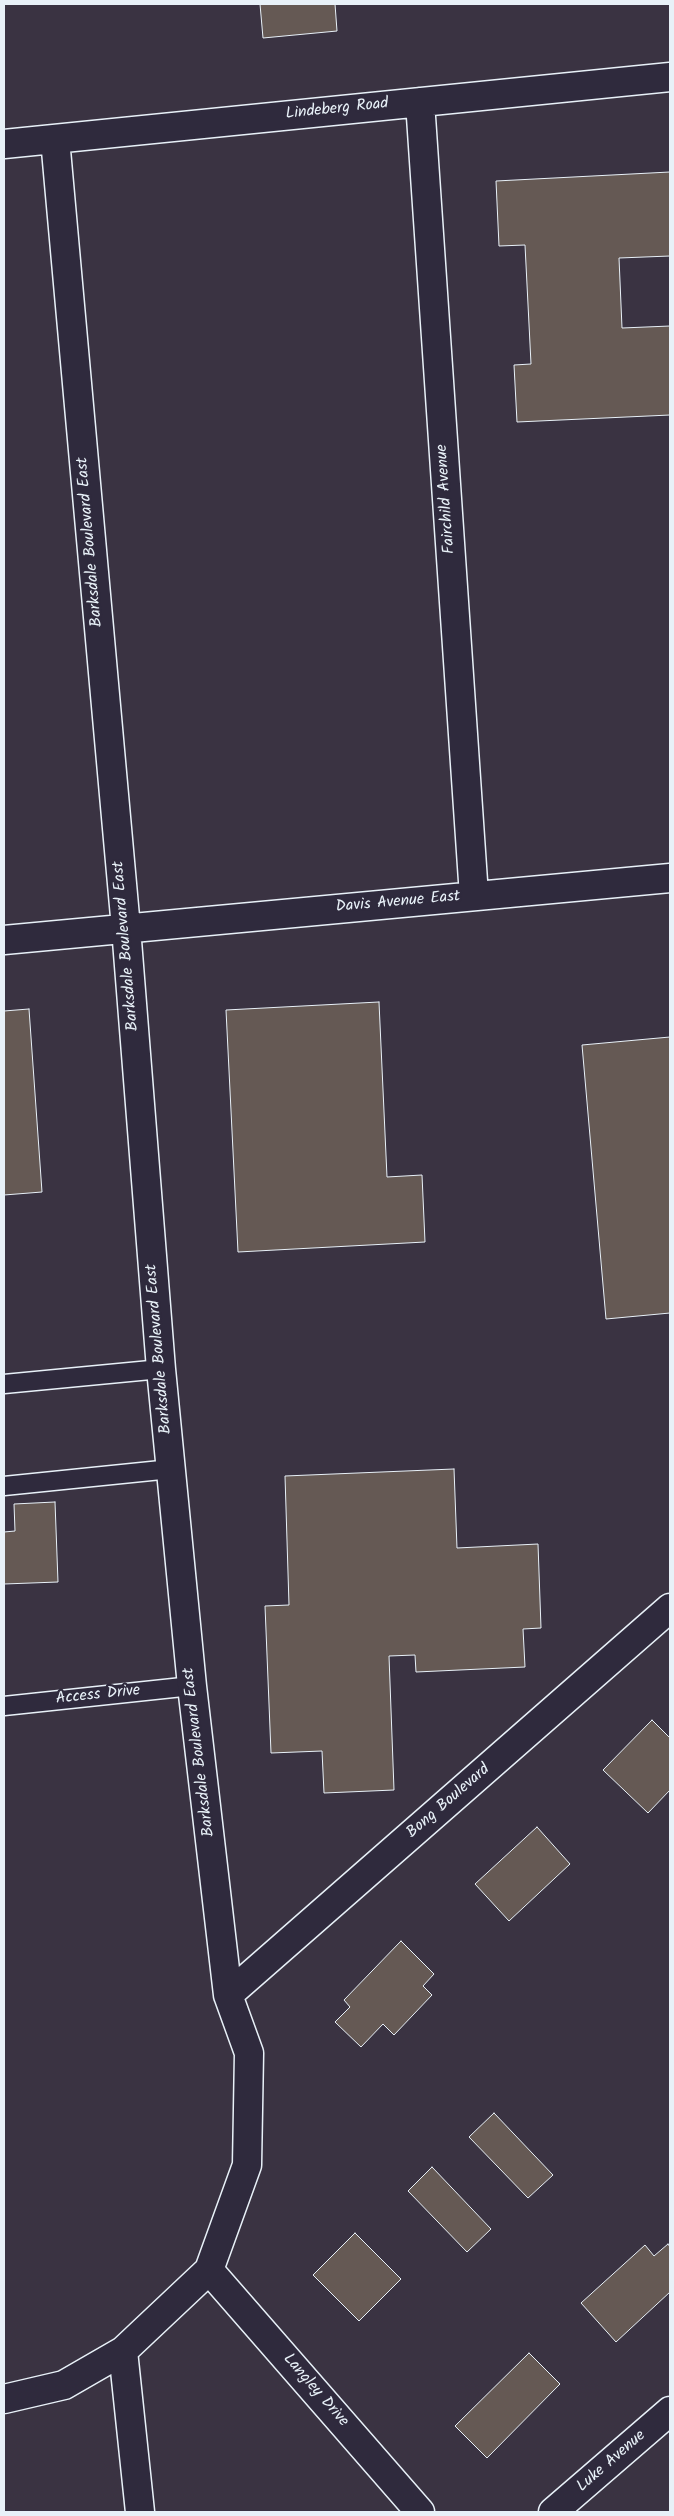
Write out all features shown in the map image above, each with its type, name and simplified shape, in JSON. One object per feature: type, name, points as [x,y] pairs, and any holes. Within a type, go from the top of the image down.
[{"type":"street","name":"Lindeberg Road","points":[[4,144],[670,77]]},
{"type":"street","name":"Fairchild Avenue","points":[[420,102],[474,896]]},
{"type":"street","name":"Barksdale Boulevard East","points":[[54,139],[126,928],[170,1469],[192,1686],[228,1995],[249,2054],[247,2165],[209,2270],[123,2351]]},
{"type":"street","name":"Davis Avenue East","points":[[4,940],[670,878]]},
{"type":"street","name":"Bong Boulevard","points":[[228,1995],[670,1608]]},
{"type":"street","name":"Langley Drive","points":[[209,2270],[420,2512]]},
{"type":"street","points":[[4,2399],[64,2385],[123,2351],[140,2512]]},
{"type":"street","name":"Luke Avenue","points":[[553,2512],[670,2411]]},
{"type":"lane","points":[[4,1384],[161,1368]]},
{"type":"lane","points":[[4,1486],[170,1469]]},
{"type":"lane","name":"Access Drive","points":[[4,1706],[192,1686]]},
{"type":"building","points":[[260,4],[335,4],[337,31],[263,38]]},
{"type":"building","points":[[670,172],[670,256],[619,258],[622,328],[670,326],[670,415],[517,422],[514,365],[531,364],[525,245],[499,246],[496,181]]},
{"type":"building","points":[[379,1002],[387,1177],[422,1175],[425,1242],[238,1252],[226,1010]]},
{"type":"building","points":[[29,1009],[42,1192],[4,1195],[4,1011]]},
{"type":"building","points":[[670,1037],[670,1313],[606,1319],[582,1045]]},
{"type":"building","points":[[454,1469],[457,1548],[538,1544],[541,1628],[523,1629],[525,1667],[416,1672],[415,1655],[389,1656],[394,1790],[324,1793],[322,1751],[271,1753],[265,1606],[289,1605],[285,1476]]},
{"type":"building","points":[[55,1502],[58,1582],[4,1584],[4,1532],[15,1531],[14,1504]]},
{"type":"building","points":[[652,1720],[670,1738],[670,1790],[648,1813],[603,1770]]},
{"type":"building","points":[[537,1827],[570,1864],[509,1921],[475,1884]]},
{"type":"building","points":[[401,1941],[434,1974],[423,1986],[432,1995],[394,2035],[383,2024],[361,2047],[335,2022],[350,2007],[344,2000]]},
{"type":"building","points":[[494,2113],[553,2175],[528,2198],[469,2137]]},
{"type":"building","points":[[432,2167],[491,2229],[467,2252],[408,2191]]},
{"type":"building","points":[[355,2233],[401,2279],[359,2321],[313,2275]]},
{"type":"building","points":[[668,2244],[670,2247],[670,2292],[616,2342],[581,2303],[645,2245],[654,2256]]},
{"type":"building","points":[[529,2353],[560,2384],[487,2458],[455,2426]]}]
